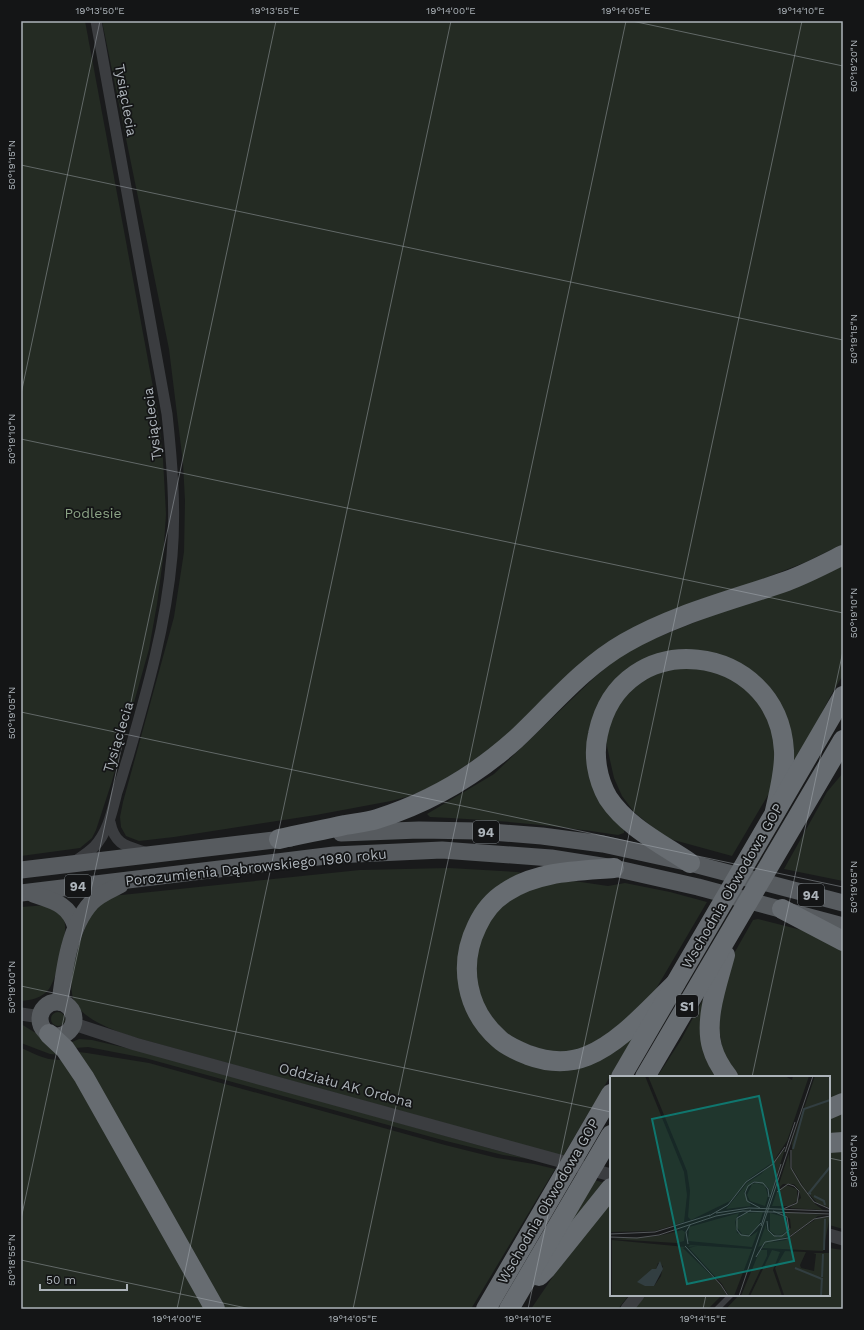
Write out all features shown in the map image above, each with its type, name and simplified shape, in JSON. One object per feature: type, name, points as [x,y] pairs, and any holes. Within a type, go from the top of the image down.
[{"type":"highway","points":[[279,839],[376,819],[402,810],[442,791],[468,776],[516,739],[588,670],[610,652],[641,634],[668,622],[789,580],[843,555]]},
{"type":"highway","points":[[690,863],[628,822],[617,810],[603,789],[596,763],[595,751],[600,722],[609,701],[630,678],[642,670],[668,661],[685,658],[703,660],[725,666],[737,672],[758,689],[774,712],[782,735],[784,753],[783,771],[775,811]]},
{"type":"highway","name":"Wschodnia Obwodowa GOP","points":[[622,1076],[708,925],[843,696]]},
{"type":"highway","name":"Wschodnia Obwodowa GOP","points":[[646,1076],[843,740]]},
{"type":"highway","points":[[808,800],[843,767]]},
{"type":"highway","points":[[614,868],[561,872],[537,878],[505,892],[493,902],[481,918],[473,934],[466,960],[466,980],[471,997],[479,1013],[488,1027],[500,1040],[518,1051],[547,1061],[559,1062],[573,1060],[588,1056],[630,1028],[675,984]]},
{"type":"highway","points":[[782,909],[843,941]]},
{"type":"highway","points":[[727,1076],[719,1064],[712,1046],[709,1029],[712,1006],[731,933]]},
{"type":"highway","points":[[45,1025],[65,1049],[84,1077],[215,1309]]},
{"type":"highway","name":"Wschodnia Obwodowa GOP","points":[[486,1309],[609,1097]]},
{"type":"highway","points":[[830,1109],[843,1103]]},
{"type":"highway","name":"Wschodnia Obwodowa GOP","points":[[514,1302],[610,1137]]},
{"type":"highway","points":[[830,1143],[843,1142]]},
{"type":"highway","points":[[514,1302],[546,1269],[610,1189]]},
{"type":"main road","name":"Porozumienia Dąbrowskiego 1980 roku","points":[[21,870],[328,834],[405,830],[479,831],[542,836],[603,844],[690,863],[843,904]]},
{"type":"main road","name":"Porozumienia Dąbrowskiego 1980 roku","points":[[25,893],[334,855],[442,850],[551,858],[614,868],[698,887],[843,926]]},
{"type":"main road","points":[[60,1002],[65,966],[76,927],[91,903],[128,880]]},
{"type":"main road","points":[[25,893],[57,902],[64,906],[69,912],[76,927]]},
{"type":"main road","points":[[60,1002],[72,1011],[74,1016],[74,1024],[64,1035],[55,1036],[45,1025],[42,1012],[51,1003],[60,1002]]},
{"type":"street","name":"Tysiąclecia","points":[[70,864],[85,855],[94,846],[110,822],[145,699],[162,629],[172,555],[173,496],[167,414],[96,21]]},
{"type":"street","points":[[110,822],[115,837],[121,842],[127,846],[152,854]]},
{"type":"street","points":[[21,1014],[45,1025]]},
{"type":"street","name":"Oddziału AK Ordona","points":[[74,1024],[142,1046],[610,1175]]},
{"type":"street","points":[[830,1235],[843,1239]]},
{"type":"street","points":[[627,1309],[637,1296]]},
{"type":"lane","points":[[717,1309],[730,1296]]},
{"type":"green space","name":"Podlesie","points":[[21,21],[85,21],[158,414],[163,459],[166,514],[163,559],[149,649],[112,781],[96,830],[92,838],[80,848],[21,856]]},
{"type":"green space","points":[[102,21],[843,21],[843,544],[806,562],[742,587],[698,600],[505,739],[438,784],[410,796],[316,815],[174,837],[139,841],[126,836],[121,827],[120,817],[123,802],[174,617],[184,552],[185,501],[183,463],[169,349]]},
{"type":"green space","points":[[843,562],[843,675],[795,765],[783,715],[705,652],[682,649],[655,655],[640,661],[623,672],[598,703],[593,717],[589,733],[624,826],[624,833],[618,835],[524,823],[430,817],[427,814],[494,774],[596,676],[629,649]]},
{"type":"green space","points":[[663,668],[708,668],[748,688],[769,718],[777,758],[771,790],[732,856],[670,839],[657,831],[634,812],[622,796],[614,778],[606,742],[613,709],[622,696]]},
{"type":"green space","points":[[843,773],[843,881],[784,869],[827,792]]},
{"type":"green space","points":[[449,868],[517,872],[526,874],[509,884],[460,972],[522,1063],[634,1036],[563,1156],[130,1036],[100,1024],[85,1014],[75,1003],[71,986],[72,976],[76,955],[87,919],[94,909],[112,896],[360,870]]},
{"type":"green space","points":[[574,881],[608,886],[625,883],[670,892],[707,902],[653,994],[631,1019],[582,1050],[550,1053],[504,1035],[482,1002],[475,973],[474,961],[484,928],[499,908],[508,901],[542,884]]},
{"type":"green space","points":[[48,905],[64,920],[64,944],[59,965],[49,989],[43,995],[21,1001],[21,907]]},
{"type":"green space","points":[[758,919],[813,933],[843,949],[843,1098],[830,1104],[830,1076],[736,1076],[724,1057],[717,1019],[732,957],[753,920]]},
{"type":"green space","points":[[706,994],[716,1076],[658,1076],[681,1040]]},
{"type":"green space","points":[[58,1012],[63,1014],[65,1019],[63,1024],[58,1026],[53,1024],[51,1019],[53,1014]]},
{"type":"green space","points":[[21,1024],[44,1038],[60,1055],[50,1054],[21,1043]]},
{"type":"green space","points":[[79,1039],[92,1040],[152,1054],[528,1159],[503,1155],[446,1141],[145,1058],[88,1047],[75,1048],[72,1042]]},
{"type":"green space","points":[[21,1048],[50,1059],[61,1060],[67,1058],[209,1309],[21,1309]]},
{"type":"green space","points":[[78,1052],[149,1063],[445,1145],[497,1158],[555,1169],[471,1309],[224,1309]]},
{"type":"green space","points":[[843,1114],[843,1134],[830,1134],[830,1119]]},
{"type":"green space","points":[[843,1149],[843,1229],[830,1225],[830,1150]]},
{"type":"green space","points":[[595,1180],[604,1183],[565,1232]]},
{"type":"green space","points":[[610,1202],[610,1296],[628,1296],[618,1309],[531,1309],[554,1275]]},
{"type":"green space","points":[[830,1248],[843,1250],[843,1309],[726,1309],[738,1296],[830,1296]]},
{"type":"green space","points":[[645,1296],[721,1296],[708,1309],[634,1309]]}]
